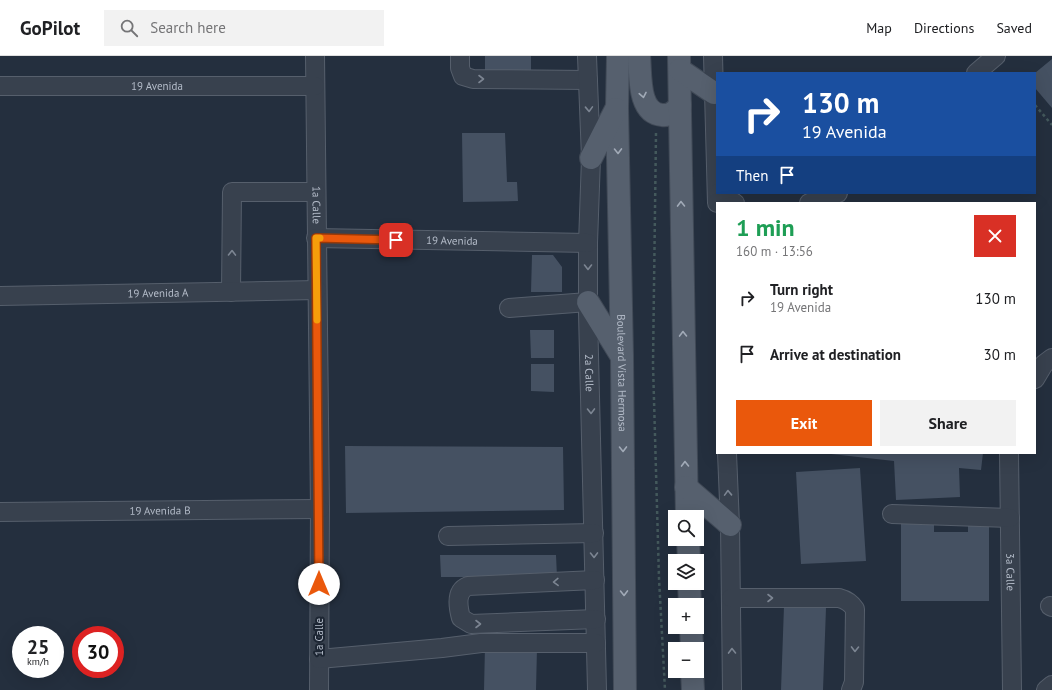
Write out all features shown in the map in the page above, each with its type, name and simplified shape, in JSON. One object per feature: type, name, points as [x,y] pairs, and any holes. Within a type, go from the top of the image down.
[{"type":"main road","name":"Boulevard Vista Hermosa","points":[[618,56],[617,108],[622,357],[625,690]]},
{"type":"main road","points":[[639,56],[642,97],[647,106],[656,114],[665,115],[670,114],[680,105]]},
{"type":"main road","points":[[680,63],[714,93]]},
{"type":"main road","points":[[680,63],[687,510]]},
{"type":"main road","points":[[591,158],[617,108]]},
{"type":"main road","points":[[588,302],[622,357]]},
{"type":"main road","points":[[686,487],[730,525]]},
{"type":"main road","points":[[692,678],[693,690]]},
{"type":"street","name":"1a Calle","points":[[315,56],[320,509],[319,690]]},
{"type":"street","points":[[460,56],[460,68],[463,76],[473,79],[588,80]]},
{"type":"street","name":"2a Calle","points":[[587,56],[591,158],[588,243],[588,302],[597,690]]},
{"type":"street","points":[[713,56],[716,160]]},
{"type":"street","points":[[977,72],[995,56]]},
{"type":"street","name":"19 Avenida","points":[[0,86],[315,86]]},
{"type":"street","points":[[231,292],[232,192],[316,192]]},
{"type":"street","points":[[719,194],[733,202]]},
{"type":"street","points":[[812,202],[835,194]]},
{"type":"street","name":"19 Avenida","points":[[316,238],[588,243]]},
{"type":"street","name":"19 Avenida A","points":[[0,296],[317,290]]},
{"type":"street","points":[[509,308],[588,302]]},
{"type":"street","points":[[727,454],[730,525],[732,690]]},
{"type":"street","name":"3a Calle","points":[[1009,454],[1012,690]]},
{"type":"street","name":"19 Avenida B","points":[[0,512],[320,509]]},
{"type":"street","points":[[892,514],[1010,518]]},
{"type":"street","points":[[448,536],[594,533]]},
{"type":"street","points":[[595,580],[468,586],[463,588],[460,592],[459,612],[461,618],[471,624],[596,619]]},
{"type":"street","points":[[731,598],[839,598],[847,600],[855,609],[854,682],[851,690]]},
{"type":"street","points":[[319,659],[442,648],[486,642],[596,643]]},
{"type":"street","points":[[1046,690],[1052,685]]},
{"type":"path","points":[[1036,106],[1052,125]]},
{"type":"path","points":[[656,114],[653,364],[659,578],[665,690]]},
{"type":"building","points":[[485,56],[531,56],[531,71],[485,71]]},
{"type":"building","points":[[1052,59],[1052,108],[1036,89],[1036,72]]},
{"type":"building","points":[[462,133],[505,133],[507,182],[517,182],[518,201],[463,202]]},
{"type":"building","points":[[532,255],[553,255],[562,267],[562,292],[531,292]]},
{"type":"building","points":[[530,330],[554,330],[554,358],[531,358]]},
{"type":"building","points":[[531,364],[554,364],[554,392],[531,391]]},
{"type":"building","points":[[345,446],[563,447],[564,510],[346,513]]},
{"type":"building","points":[[831,454],[983,454],[981,470],[959,468],[960,497],[896,500],[894,461]]},
{"type":"building","points":[[860,468],[866,561],[801,564],[796,472]]},
{"type":"building","points":[[901,518],[934,518],[934,532],[968,532],[968,521],[989,521],[989,601],[901,601]]},
{"type":"building","points":[[440,555],[556,555],[557,577],[441,577]]},
{"type":"building","points":[[784,606],[826,608],[823,690],[781,690]]},
{"type":"building","points":[[485,646],[537,648],[536,690],[484,690]]},
{"type":"slow traffic","points":[[317,320],[316,238],[320,238]]},
{"type":"route","points":[[319,584],[320,509],[316,238],[396,240]]}]
